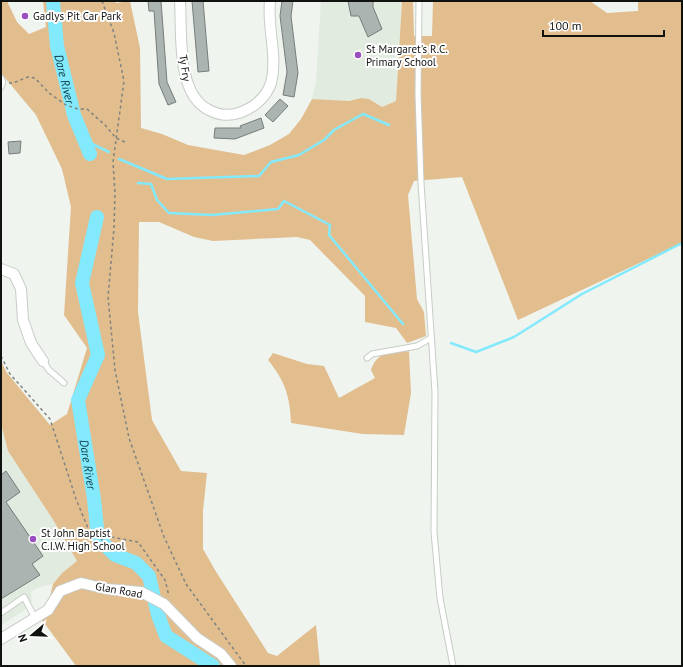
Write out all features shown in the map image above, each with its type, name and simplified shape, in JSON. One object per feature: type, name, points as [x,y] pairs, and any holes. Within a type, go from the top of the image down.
[{"type":"street","name":"Ty Fry","points":[[180,1],[186,81],[192,95],[201,106],[216,114],[234,114],[249,109],[262,99],[270,85],[274,70],[268,14],[270,1]]},
{"type":"street","points":[[1,270],[14,274],[21,289],[23,320],[31,344],[43,361]]},
{"type":"street","name":"Glan Road","points":[[1,639],[48,610],[60,591],[81,583],[107,589],[141,592],[164,604],[197,638],[221,654],[231,666]]},
{"type":"lane","points":[[419,1],[420,170],[435,392],[434,532],[440,598],[453,666]]},
{"type":"lane","points":[[367,358],[372,354],[417,346],[432,338]]},
{"type":"lane","points":[[43,361],[49,370],[64,383]]},
{"type":"lane","points":[[1,612],[24,597],[35,618]]},
{"type":"path","points":[[102,1],[114,33],[124,81],[116,138],[113,176],[115,193],[114,228],[108,297],[115,370],[129,438],[164,537],[186,584],[246,666]]},
{"type":"path","points":[[2,82],[13,83],[28,77],[35,78],[49,93],[66,105],[78,109],[87,109],[105,125],[116,138],[127,143]]},
{"type":"path","points":[[1,356],[10,374],[50,419],[76,499],[94,545],[106,536],[138,542],[166,580],[173,613]]},
{"type":"shaded area","points":[[1,1],[7,1],[17,22],[29,34],[46,27],[43,1],[115,1],[116,3],[130,1],[140,48],[141,128],[162,134],[188,145],[244,155],[270,145],[289,134],[301,119],[312,99],[349,101],[361,98],[369,99],[382,107],[396,101],[402,1],[413,1],[414,36],[432,36],[433,1],[590,1],[607,13],[638,11],[638,1],[682,1],[682,243],[518,320],[462,177],[414,181],[408,195],[417,299],[424,312],[426,336],[407,343],[396,328],[365,322],[365,296],[310,240],[297,237],[213,241],[194,237],[159,222],[139,222],[138,312],[152,420],[181,471],[207,473],[203,511],[203,549],[268,653],[277,656],[316,625],[320,666],[76,666],[42,620],[53,584],[62,573],[77,561],[52,518],[8,451],[1,424],[1,361],[7,373],[50,425],[67,414],[87,348],[64,315],[71,207],[62,169],[36,115],[1,73]]},
{"type":"shaded area","name":"St Margaret's R.C. Primary School","points":[[321,1],[402,1],[396,101],[382,107],[369,99],[361,98],[349,101],[312,99],[316,82]]},
{"type":"shaded area","points":[[409,351],[411,393],[404,435],[363,434],[291,423],[286,389],[279,375],[268,360],[273,353],[307,364],[324,366],[339,398],[375,378],[371,370],[377,359],[381,356],[390,353]]},
{"type":"shaded area","name":"St John Baptist C.I.W. High School","points":[[1,424],[8,451],[52,518],[77,561],[62,573],[53,584],[37,588],[31,592],[32,602],[23,611],[1,625]]},
{"type":"building","points":[[148,1],[161,1],[167,82],[176,102],[168,105],[159,84],[154,11],[149,11]]},
{"type":"building","points":[[192,1],[203,1],[209,71],[198,72]]},
{"type":"building","points":[[282,1],[293,1],[291,16],[298,73],[294,97],[283,95],[287,72],[280,16]]},
{"type":"building","points":[[348,1],[373,1],[373,7],[382,29],[368,37],[359,16],[351,16]]},
{"type":"building","points":[[280,99],[288,106],[273,122],[265,115]]},
{"type":"building","points":[[261,118],[264,128],[235,139],[214,138],[215,128],[241,128],[240,126]]},
{"type":"building","points":[[21,141],[20,153],[9,154],[8,142]]},
{"type":"building","points":[[6,471],[20,492],[6,502],[43,556],[32,564],[40,575],[1,599],[1,475]]},
{"type":"waterway","name":"Dare River","points":[[53,1],[57,46],[74,115],[90,154]]},
{"type":"waterway","points":[[119,159],[167,179],[259,176],[271,162],[299,155],[324,140],[334,130],[363,114],[389,125]]},
{"type":"waterway","points":[[84,140],[109,152]]},
{"type":"waterway","points":[[138,183],[151,184],[157,200],[169,213],[212,215],[278,209],[284,201],[330,225],[329,235],[403,324]]},
{"type":"waterway","name":"Dare River","points":[[97,217],[82,283],[98,355],[78,400],[94,499],[98,538],[115,555],[136,563],[149,576],[158,615],[166,636],[213,666]]},
{"type":"waterway","points":[[451,343],[476,352],[514,337],[582,294],[682,243]]},
{"type":"place","name":"Gadlys Pit Car Park","points":[[25,16]]},
{"type":"place","name":"St Margaret's R.C. Primary School","points":[[358,55]]},
{"type":"place","name":"St John Baptist C.I.W. High School","points":[[33,539]]}]
